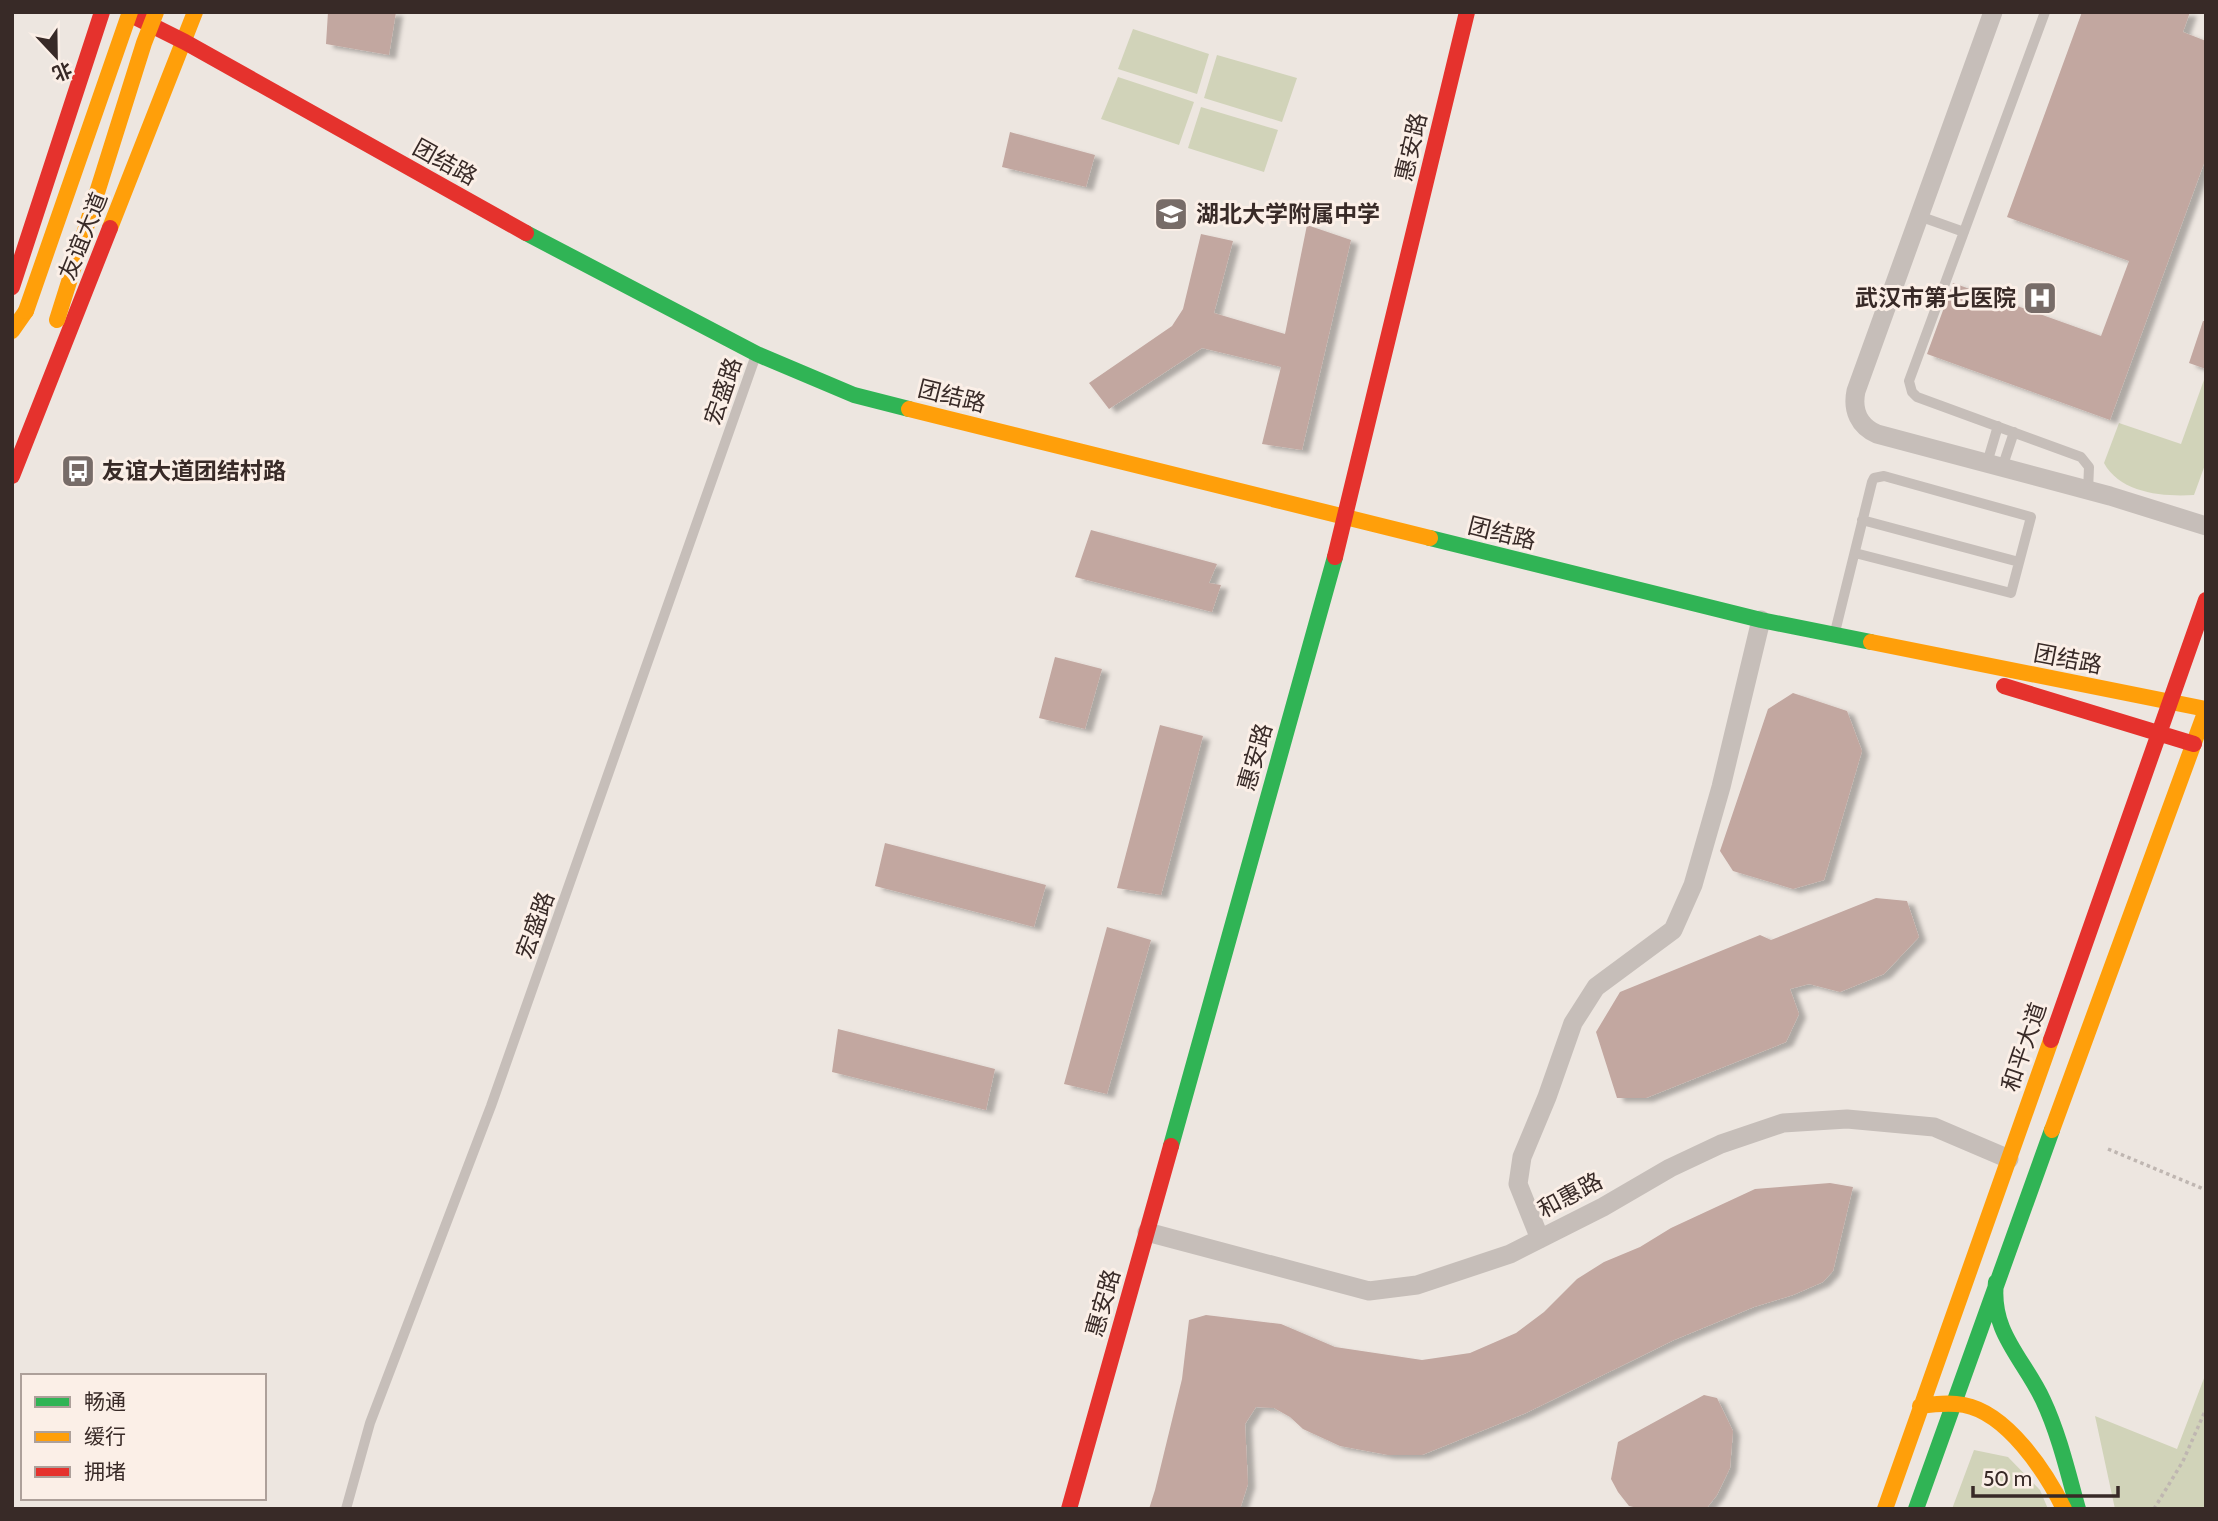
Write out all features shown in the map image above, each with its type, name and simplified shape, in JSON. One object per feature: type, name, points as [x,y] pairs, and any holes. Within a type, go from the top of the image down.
[{"type":"main road","points":[[12,286],[102,12]]},
{"type":"main road","name":"团结路","points":[[125,12],[185,42],[531,236],[757,354],[854,395],[1761,620],[2206,709]]},
{"type":"main road","points":[[12,331],[26,311],[130,12]]},
{"type":"main road","points":[[42,402],[57,320],[156,12]]},
{"type":"main road","name":"友谊大道","points":[[12,476],[195,12]]},
{"type":"main road","name":"惠安路","points":[[1069,1509],[1346,518],[1466,12]]},
{"type":"main road","name":"和平大道","points":[[1885,1509],[2206,600]]},
{"type":"main road","name":"团结路","points":[[1837,636],[2194,744]]},
{"type":"main road","points":[[1916,1509],[1996,1282],[2206,709]]},
{"type":"main road","points":[[1996,1282],[1994,1299],[2004,1336],[2013,1355],[2036,1385],[2043,1400],[2078,1509]]},
{"type":"main road","points":[[1920,1406],[1953,1402],[1979,1409],[2026,1450],[2044,1473],[2064,1509]]},
{"type":"street","points":[[1993,12],[1856,391],[1855,409],[1868,430],[1877,434],[2206,526]]},
{"type":"street","points":[[1540,1239],[1518,1184],[1522,1157],[1573,1023],[1596,988],[1674,930],[1697,873],[1721,787],[1761,620]]},
{"type":"street","name":"和惠路","points":[[1147,1232],[1369,1291],[1417,1285],[1510,1254],[1680,1163],[1721,1144],[1783,1124],[1847,1119],[1934,1127],[2009,1159]]},
{"type":"lane","points":[[2045,12],[1909,381],[1917,397],[2077,455],[2085,460],[2090,472],[2088,491]]},
{"type":"lane","points":[[1919,216],[1964,232]]},
{"type":"lane","name":"宏盛路","points":[[346,1509],[370,1423],[500,1080],[757,354]]},
{"type":"lane","points":[[1994,466],[1998,426]]},
{"type":"lane","points":[[1994,466],[2014,432]]},
{"type":"lane","points":[[1837,636],[1854,553],[1874,478],[1884,476],[2031,517],[2011,593],[1854,553]]},
{"type":"lane","points":[[1862,520],[2020,562]]},
{"type":"path","points":[[2108,1149],[2206,1190]]},
{"type":"path","points":[[2154,1509],[2183,1461],[2206,1409]]},
{"type":"green space","points":[[1133,29],[1209,54],[1197,94],[1118,69]]},
{"type":"green space","points":[[1217,55],[1297,78],[1282,122],[1204,98]]},
{"type":"green space","points":[[1118,77],[1194,102],[1179,145],[1101,119]]},
{"type":"green space","points":[[1201,107],[1278,130],[1264,172],[1188,148]]},
{"type":"green space","points":[[2205,377],[2206,462],[2194,495],[2143,491],[2120,481],[2111,473],[2104,463],[2119,423],[2181,444]]},
{"type":"green space","points":[[2206,1373],[2206,1509],[2115,1509],[2095,1416],[2177,1449]]},
{"type":"green space","points":[[1974,1450],[2008,1457],[2040,1490],[2048,1509],[1952,1509]]},
{"type":"building","points":[[328,12],[396,12],[389,55],[326,44]]},
{"type":"building","points":[[2082,12],[2190,12],[2183,32],[2206,41],[2206,158],[2110,420],[1927,354],[1953,283],[2101,336],[2129,261],[2007,217]]},
{"type":"building","points":[[1010,132],[1095,155],[1086,187],[1002,167]]},
{"type":"building","points":[[1307,225],[1351,240],[1302,450],[1262,444],[1281,367],[1202,348],[1109,409],[1089,383],[1172,326],[1183,309],[1201,234],[1233,241],[1214,313],[1285,334]]},
{"type":"building","points":[[2203,321],[2206,321],[2206,369],[2189,363]]},
{"type":"building","points":[[1091,530],[1217,564],[1209,583],[1221,585],[1212,612],[1075,577]]},
{"type":"building","points":[[1055,657],[1102,669],[1085,729],[1039,718]]},
{"type":"building","points":[[1793,693],[1847,711],[1862,751],[1824,880],[1793,889],[1733,871],[1720,851],[1768,709]]},
{"type":"building","points":[[1160,725],[1203,736],[1161,895],[1117,888]]},
{"type":"building","points":[[885,843],[1046,885],[1034,927],[875,886]]},
{"type":"building","points":[[1876,898],[1907,901],[1919,937],[1884,974],[1840,992],[1809,984],[1790,989],[1799,1014],[1786,1042],[1646,1098],[1617,1098],[1596,1032],[1620,992],[1760,935],[1771,940]]},
{"type":"building","points":[[1107,927],[1151,940],[1107,1094],[1064,1084]]},
{"type":"building","points":[[838,1029],[995,1069],[986,1110],[832,1072]]},
{"type":"building","points":[[1830,1183],[1853,1187],[1833,1271],[1823,1282],[1674,1340],[1526,1413],[1422,1455],[1388,1455],[1340,1446],[1303,1429],[1274,1408],[1256,1407],[1245,1424],[1248,1484],[1240,1509],[1149,1509],[1182,1379],[1189,1320],[1206,1315],[1281,1324],[1335,1347],[1422,1360],[1470,1353],[1516,1333],[1544,1312],[1577,1279],[1671,1228],[1755,1189]]},
{"type":"building","points":[[1704,1395],[1717,1398],[1733,1431],[1730,1468],[1717,1495],[1706,1509],[1643,1509],[1629,1506],[1611,1479],[1618,1442]]},
{"type":"traffic: fast","points":[[526,233],[757,354],[854,395],[909,409]]},
{"type":"traffic: fast","points":[[1430,538],[1761,620],[1871,642]]},
{"type":"traffic: fast","points":[[1171,1146],[1335,557]]},
{"type":"traffic: fast","points":[[1916,1509],[2052,1130]]},
{"type":"traffic: fast","points":[[1996,1282],[1998,1316],[2003,1330],[2049,1413],[2078,1509]]},
{"type":"traffic: slow","points":[[26,311],[130,12]]},
{"type":"traffic: slow","points":[[57,320],[156,12]]},
{"type":"traffic: slow","points":[[110,228],[195,12]]},
{"type":"traffic: slow","points":[[12,331],[26,311]]},
{"type":"traffic: slow","points":[[909,409],[1430,538]]},
{"type":"traffic: slow","points":[[1871,642],[2206,709]]},
{"type":"traffic: slow","points":[[2052,1130],[2206,710]]},
{"type":"traffic: slow","points":[[1885,1509],[2051,1040]]},
{"type":"traffic: slow","points":[[1920,1406],[1947,1403],[1964,1405],[1995,1419],[2036,1462],[2064,1509]]},
{"type":"traffic: jam","points":[[12,287],[102,12]]},
{"type":"traffic: jam","points":[[1335,557],[1467,12]]},
{"type":"traffic: jam","points":[[131,15],[185,42],[526,233]]},
{"type":"traffic: jam","points":[[12,476],[110,228]]},
{"type":"traffic: jam","points":[[2051,1040],[2206,600]]},
{"type":"traffic: jam","points":[[2004,686],[2194,744]]},
{"type":"traffic: jam","points":[[1069,1509],[1171,1146]]},
{"type":"place","name":"湖北大学附属中学","points":[[1171,214]]},
{"type":"place","name":"武汉市第七医院","points":[[2040,298]]},
{"type":"place","name":"友谊大道团结村路","points":[[78,471]]}]
